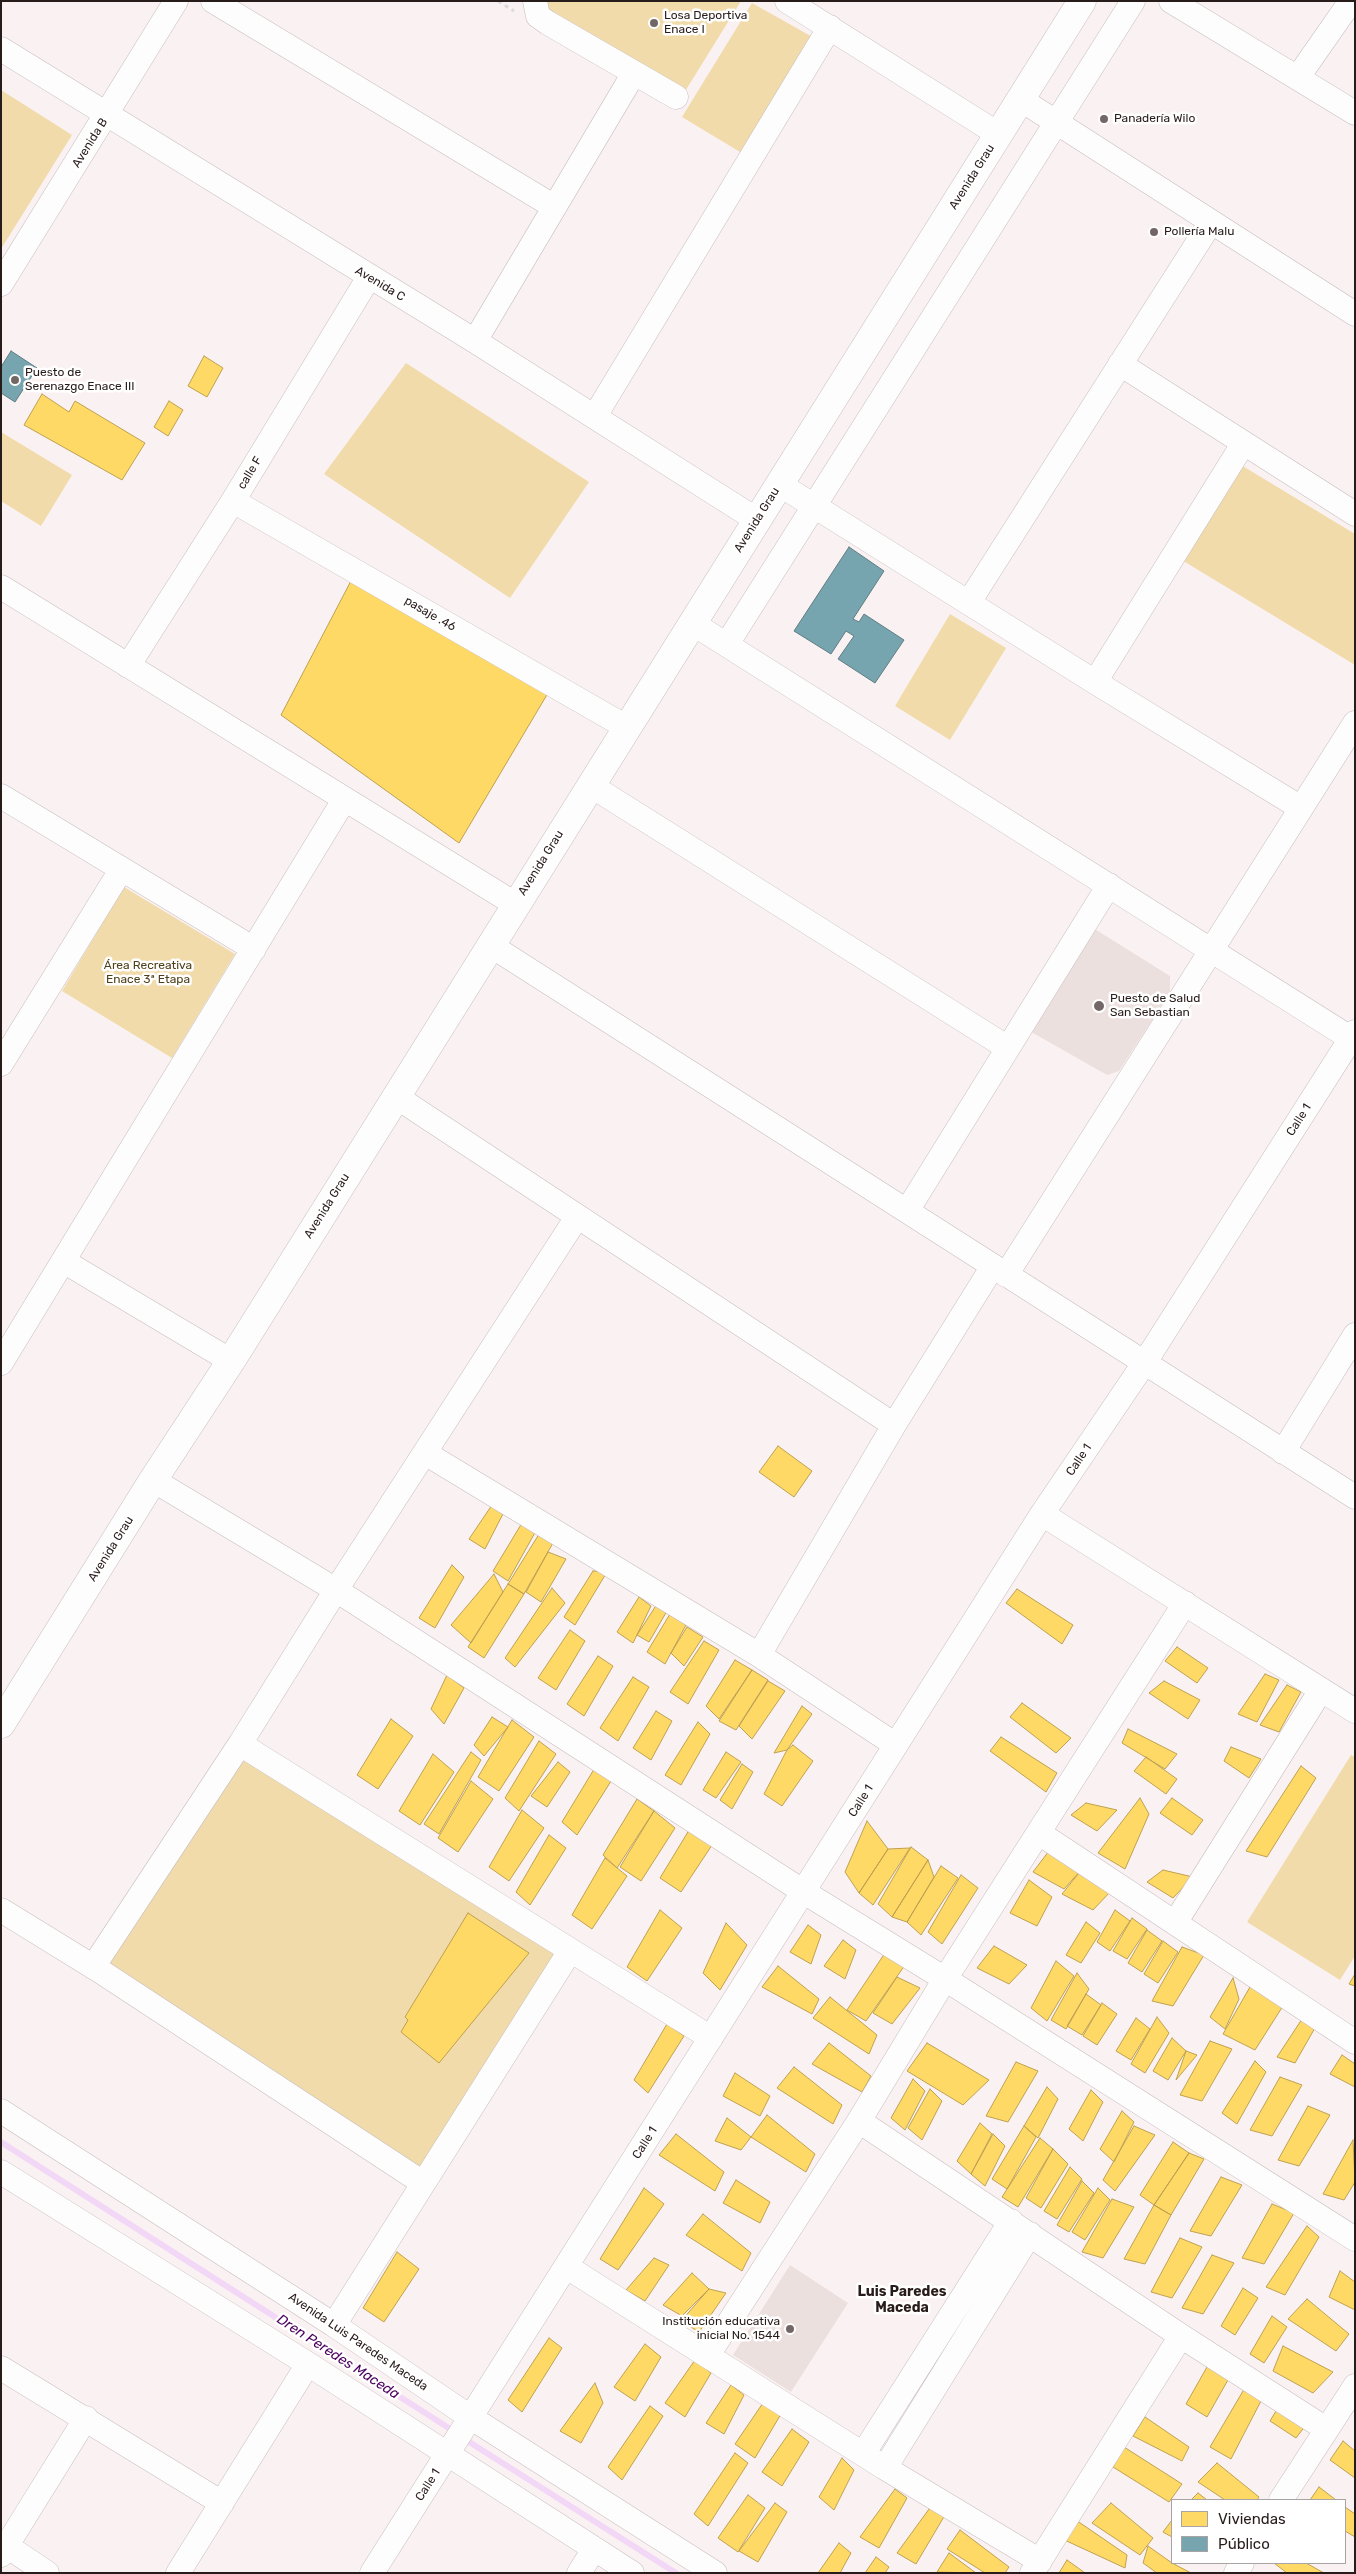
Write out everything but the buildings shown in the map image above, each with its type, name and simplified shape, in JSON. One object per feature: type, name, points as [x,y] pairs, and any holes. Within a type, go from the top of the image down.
[{"type":"main road","name":"Avenida Grau","points":[[1,1724],[153,1480],[231,1361],[515,904],[628,728],[692,622],[1082,1]]},
{"type":"street","name":"Avenida B","points":[[1,284],[176,1]]},
{"type":"street","points":[[212,1],[553,206]]},
{"type":"street","points":[[534,1],[538,16],[676,97]]},
{"type":"street","points":[[787,1],[998,134]]},
{"type":"street","points":[[727,644],[1133,1]]},
{"type":"street","points":[[1171,1],[1355,113]]},
{"type":"street","points":[[1298,77],[1351,1]]},
{"type":"street","points":[[596,416],[830,27]]},
{"type":"street","name":"Avenida C","points":[[1,49],[369,278],[596,416],[757,520]]},
{"type":"street","points":[[475,341],[553,206],[634,72]]},
{"type":"street","points":[[1020,99],[1355,314]]},
{"type":"street","points":[[969,602],[1210,222]]},
{"type":"street","name":"calle F","points":[[128,666],[233,501],[369,278]]},
{"type":"street","points":[[1120,364],[1355,514]]},
{"type":"street","points":[[1095,682],[1243,444]]},
{"type":"street","points":[[779,484],[1095,682],[1301,808]]},
{"type":"street","name":"pasaje .46","points":[[233,501],[628,728]]},
{"type":"street","points":[[1,587],[515,904]]},
{"type":"street","points":[[692,622],[1109,885],[1211,953],[1353,1038]]},
{"type":"street","points":[[759,1655],[894,1425],[1000,1271],[1211,953],[1355,723]]},
{"type":"street","points":[[590,785],[1008,1048]]},
{"type":"street","points":[[1,796],[254,949]]},
{"type":"street","points":[[1,1363],[344,800]]},
{"type":"street","points":[[1,1064],[122,870]]},
{"type":"street","points":[[907,1211],[1109,885]]},
{"type":"street","points":[[490,946],[1355,1497]]},
{"type":"street","name":"Calle 1","points":[[372,2573],[1042,1514],[1145,1362],[1353,1038]]},
{"type":"street","points":[[395,1096],[894,1425]]},
{"type":"street","points":[[93,1967],[240,1744],[336,1590],[577,1217]]},
{"type":"street","points":[[64,1262],[231,1361]]},
{"type":"street","points":[[1283,1452],[1355,1335]]},
{"type":"street","points":[[425,1453],[759,1655],[896,1746]]},
{"type":"street","points":[[153,1480],[336,1590],[804,1892],[945,1979],[1355,2239]]},
{"type":"street","points":[[1042,1514],[1355,1711]]},
{"type":"street","points":[[708,2356],[859,2121],[945,1979],[1185,1603]]},
{"type":"street","points":[[1175,1923],[1321,1690]]},
{"type":"street","points":[[240,1744],[711,2038]]},
{"type":"street","points":[[1039,1833],[1355,2042]]},
{"type":"street","points":[[1,1910],[93,1967],[423,2183]]},
{"type":"street","points":[[334,2325],[570,1951]]},
{"type":"street","name":"Avenida Luis Paredes Maceda","points":[[1,2111],[334,2325],[470,2418],[715,2573]]},
{"type":"street","points":[[859,2121],[1181,2336],[1326,2429]]},
{"type":"street","points":[[1,2172],[308,2364],[632,2573]]},
{"type":"street","points":[[863,2454],[1020,2228]]},
{"type":"street","points":[[885,2468],[1020,2228]]},
{"type":"street","points":[[567,2267],[885,2468],[1036,2567],[1181,2336]]},
{"type":"street","points":[[178,2573],[308,2364]]},
{"type":"street","points":[[1,2368],[86,2418],[222,2503]]},
{"type":"street","points":[[1283,2499],[1355,2386]]},
{"type":"street","points":[[47,2573],[3,2548],[86,2418]]},
{"type":"street","points":[[579,2573],[594,2549]]},
{"type":"shaded area","name":"Puesto de Salud San Sebastian","points":[[1090,926],[1170,976],[1170,992],[1119,1071],[1107,1075],[1033,1033],[1028,1020]]},
{"type":"shaded area","name":"Institución educativa inicial No. 1544","points":[[790,2265],[848,2303],[791,2392],[733,2355]]},
{"type":"green space","points":[[547,1],[741,1],[684,93],[541,11]]},
{"type":"green space","points":[[752,3],[816,39],[745,155],[682,117]]},
{"type":"green space","points":[[1,90],[72,135],[1,249]]},
{"type":"green space","points":[[406,363],[589,482],[510,598],[324,474]]},
{"type":"green space","points":[[1,432],[72,475],[41,526],[1,501]]},
{"type":"green space","points":[[1241,465],[1355,534],[1355,665],[1180,559]]},
{"type":"green space","points":[[950,614],[1006,648],[950,740],[895,706]]},
{"type":"green space","name":"Área Recreativa Enace 3ª Etapa","points":[[124,887],[235,954],[172,1058],[62,991]]},
{"type":"green space","points":[[248,1750],[556,1952],[418,2170],[100,1971]]},
{"type":"green space","points":[[1351,1755],[1355,1757],[1355,1956],[1340,1980],[1247,1922]]},
{"type":"waterway","name":"Dren Peredes Maceda","points":[[1,2142],[455,2432]]},
{"type":"waterway","name":"Dren Peredes Maceda","points":[[463,2438],[676,2573]]},
{"type":"place","name":"Losa Deportiva Enace I","points":[[654,23]]},
{"type":"place","name":"Panadería Wilo","points":[[1104,119]]},
{"type":"place","name":"Pollería Malu","points":[[1154,232]]},
{"type":"place","name":"Puesto de Serenazgo Enace III","points":[[15,380]]},
{"type":"place","name":"Puesto de Salud San Sebastian","points":[[1099,1006]]},
{"type":"place","name":"Institución educativa inicial No. 1544","points":[[790,2329]]},
{"type":"district","name":"Luis Paredes Maceda","points":[[902,2300]]}]
